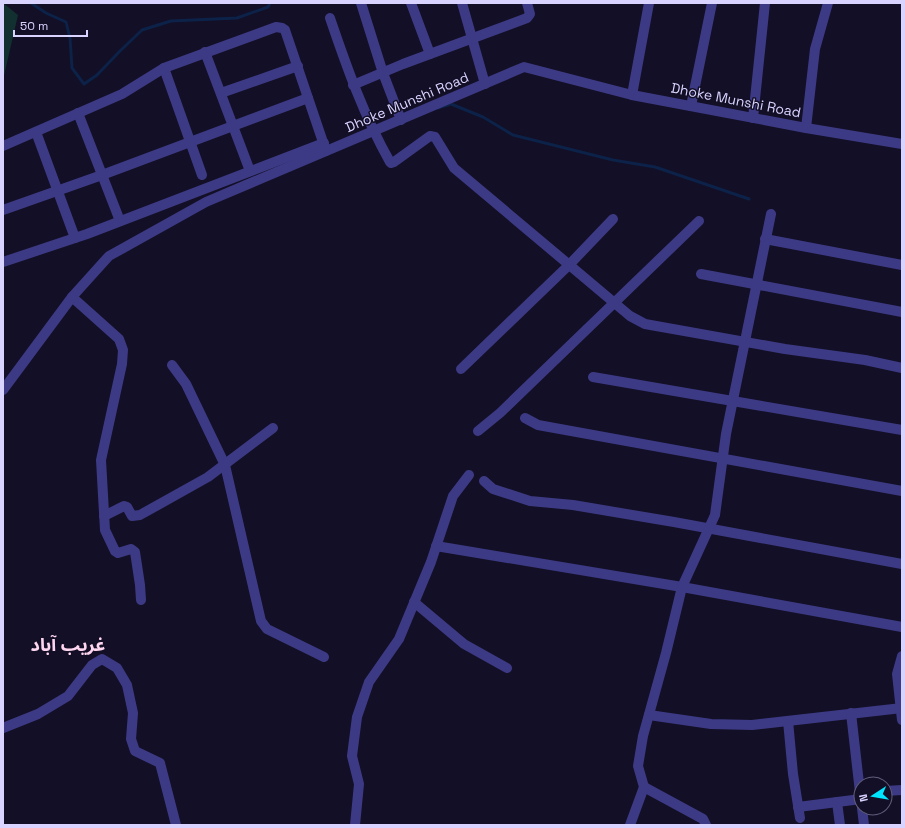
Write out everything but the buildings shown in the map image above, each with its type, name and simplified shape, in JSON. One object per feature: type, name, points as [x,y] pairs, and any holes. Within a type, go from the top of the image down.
[{"type":"street","points":[[361,3],[383,73],[401,120]]},
{"type":"street","points":[[411,3],[430,54]]},
{"type":"street","points":[[462,3],[485,84]]},
{"type":"street","points":[[353,85],[430,54],[527,18],[530,14],[527,3]]},
{"type":"street","points":[[632,95],[649,3]]},
{"type":"street","points":[[691,106],[712,3]]},
{"type":"street","points":[[753,118],[765,3]]},
{"type":"street","points":[[806,128],[815,49],[828,3]]},
{"type":"street","points":[[330,18],[353,85],[374,132],[391,163],[430,136],[435,137],[454,168],[630,316],[645,324],[785,349],[865,360],[902,368]]},
{"type":"street","points":[[3,146],[122,94],[164,68],[276,27],[285,30],[325,147],[250,171],[75,238],[3,262]]},
{"type":"street","points":[[205,52],[234,125],[250,171]]},
{"type":"street","points":[[221,93],[298,66]]},
{"type":"street","name":"Dhoke Munshi Road","points":[[3,390],[72,297],[108,256],[206,202],[325,147],[374,132],[524,67],[632,95],[806,128],[902,144]]},
{"type":"street","points":[[164,68],[189,142],[202,175]]},
{"type":"street","points":[[3,210],[102,175],[308,98]]},
{"type":"street","points":[[78,113],[120,221]]},
{"type":"street","points":[[36,132],[75,238]]},
{"type":"street","points":[[630,825],[644,787],[638,766],[643,736],[666,654],[682,587],[715,515],[726,434],[770,214]]},
{"type":"street","points":[[461,369],[569,265],[613,219]]},
{"type":"street","points":[[478,431],[500,413],[698,221]]},
{"type":"street","points":[[765,240],[902,265]]},
{"type":"street","points":[[701,274],[902,312]]},
{"type":"street","points":[[72,297],[119,339],[123,350],[122,364],[101,460],[104,516],[105,530],[115,551],[121,553],[131,549],[134,552],[140,585],[140,600]]},
{"type":"street","points":[[172,364],[186,384],[225,465],[261,621],[267,629],[324,657]]},
{"type":"street","points":[[593,377],[902,430]]},
{"type":"street","points":[[525,418],[538,425],[722,460],[902,491]]},
{"type":"street","points":[[104,516],[124,506],[127,507],[132,516],[140,516],[208,477],[273,428]]},
{"type":"street","points":[[355,825],[359,784],[352,756],[357,716],[369,682],[399,639],[431,562],[453,496],[469,475]]},
{"type":"street","points":[[484,481],[493,489],[530,501],[573,505],[709,528],[902,564]]},
{"type":"street","points":[[436,546],[682,587],[902,627]]},
{"type":"street","points":[[414,602],[464,644],[507,668]]},
{"type":"street","points":[[902,656],[897,674],[902,720]]},
{"type":"street","points":[[3,728],[38,714],[68,696],[92,665],[102,660],[117,668],[127,685],[133,713],[131,739],[135,751],[160,763],[176,825]]},
{"type":"street","points":[[649,715],[711,724],[752,725],[901,708]]},
{"type":"street","points":[[851,713],[858,776]]},
{"type":"street","points":[[788,721],[800,818]]},
{"type":"street","points":[[644,787],[703,819],[706,825]]},
{"type":"street","points":[[798,807],[853,799]]},
{"type":"street","points":[[837,802],[840,825]]},
{"type":"green space","points":[[3,3],[18,15],[3,80]]},
{"type":"waterway","points":[[31,3],[46,13],[66,22],[70,38],[72,68],[84,84],[97,75],[142,30],[171,21],[237,18],[268,7],[270,3]]},
{"type":"waterway","points":[[438,108],[451,104],[483,117],[513,135],[613,160],[655,167],[749,199]]},
{"type":"district","name":"غریب آباد","points":[[68,644]]}]
